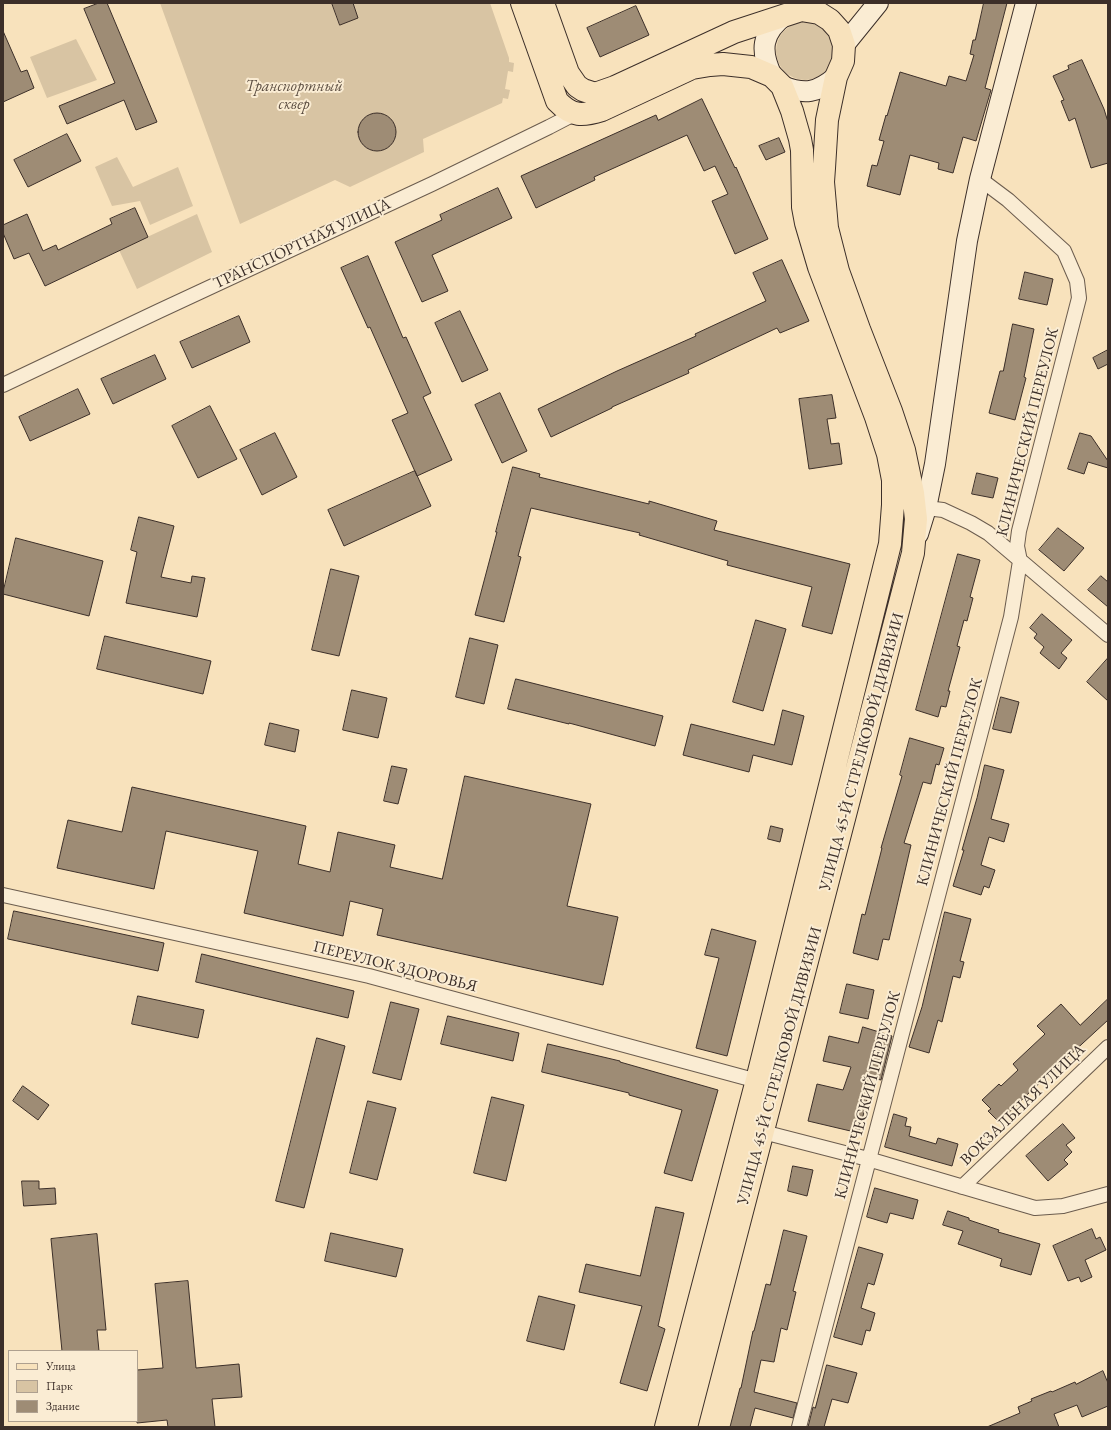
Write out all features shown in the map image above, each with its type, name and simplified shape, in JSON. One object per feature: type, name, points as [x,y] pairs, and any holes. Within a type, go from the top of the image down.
[{"type":"main road","points":[[522,3],[557,101],[568,111],[574,114],[591,114],[692,68],[710,65],[723,64],[752,67],[796,91],[811,91],[825,87],[836,77],[843,61],[844,45],[839,30],[830,20],[819,13],[802,10],[734,32],[615,87],[594,94],[577,86],[568,74],[543,3]]},
{"type":"main road","points":[[844,45],[878,3]]},
{"type":"main road","points":[[920,508],[935,464],[967,241],[980,179],[1026,3]]},
{"type":"main road","points":[[777,81],[766,62],[764,45],[775,22],[802,10]]},
{"type":"main road","name":"УЛИЦА 45-Й СТРЕЛКОВОЙ ДИВИЗИИ","points":[[666,1427],[766,1083],[913,553],[916,519],[920,508],[904,450],[891,411],[838,271],[827,228],[823,182],[828,120],[836,77]]},
{"type":"main road","name":"УЛИЦА 45-Й СТРЕЛКОВОЙ ДИВИЗИИ","points":[[686,1427],[763,1132],[766,1083],[890,544],[893,505],[892,480],[888,454],[876,417],[819,267],[806,224],[803,207],[802,150],[800,139],[792,111],[777,81]]},
{"type":"street","name":"ТРАНСПОРТНАЯ УЛИЦА","points":[[3,385],[151,314],[425,188],[549,128],[574,114],[594,94]]},
{"type":"street","name":"КЛИНИЧЕСКИЙ ПЕРЕУЛОК","points":[[798,1427],[1011,617],[1020,561],[1017,546],[1019,531],[1079,298],[1077,281],[1064,251],[1008,200],[980,179]]},
{"type":"street","points":[[893,505],[943,510],[988,533],[1108,635]]},
{"type":"street","name":"ПЕРЕУЛОК ЗДОРОВЬЯ","points":[[3,895],[369,976],[766,1083]]},
{"type":"street","name":"ВОКЗАЛЬНАЯ УЛИЦА","points":[[962,1187],[1108,1047]]},
{"type":"street","points":[[763,1132],[868,1159],[1035,1208],[1063,1206],[1108,1194]]},
{"type":"green space","name":"Транспортный сквер","points":[[160,3],[490,3],[509,58],[509,62],[514,63],[513,72],[508,71],[505,89],[510,90],[508,99],[503,98],[502,103],[423,139],[424,152],[350,187],[335,180],[240,224]]},
{"type":"green space","points":[[799,22],[811,22],[826,30],[834,45],[834,57],[826,72],[811,80],[799,80],[784,72],[776,57],[776,45],[784,30]]},
{"type":"green space","points":[[76,39],[97,80],[47,98],[30,57]]},
{"type":"green space","points":[[117,157],[133,187],[178,167],[193,206],[150,225],[140,201],[112,206],[95,167]]},
{"type":"green space","points":[[197,214],[212,252],[137,289],[119,250]]},
{"type":"building","points":[[99,3],[107,3],[157,122],[136,130],[124,100],[67,124],[59,106],[115,83],[84,9]]},
{"type":"building","points":[[332,3],[353,3],[358,18],[340,25]]},
{"type":"building","points":[[984,3],[1007,3],[985,88],[991,90],[976,141],[963,137],[953,173],[938,169],[939,163],[910,155],[900,195],[867,186],[872,165],[877,166],[884,141],[879,140],[900,72],[946,86],[949,76],[966,81],[974,55],[970,54],[973,40],[975,40]]},
{"type":"building","points":[[636,6],[649,35],[600,57],[587,28]]},
{"type":"building","points":[[3,31],[21,72],[27,70],[34,88],[3,102]]},
{"type":"building","points":[[1082,60],[1104,109],[1108,122],[1108,163],[1091,168],[1075,118],[1069,121],[1061,101],[1064,100],[1053,76],[1069,69],[1068,66]]},
{"type":"building","points":[[702,99],[735,168],[736,167],[768,239],[735,254],[712,201],[728,194],[715,166],[704,171],[687,135],[594,177],[595,180],[536,208],[521,176],[656,115],[658,120]]},
{"type":"building","points":[[373,113],[381,113],[391,118],[395,125],[395,139],[391,146],[381,151],[373,151],[363,146],[361,143],[358,136],[358,128],[363,118],[366,116]]},
{"type":"building","points":[[67,134],[81,161],[28,187],[14,160]]},
{"type":"building","points":[[779,138],[785,152],[766,160],[759,146]]},
{"type":"building","points":[[498,188],[512,218],[432,255],[448,291],[422,302],[395,242],[442,220],[440,215]]},
{"type":"building","points":[[135,208],[148,237],[45,286],[29,253],[14,259],[3,233],[3,225],[27,214],[43,251],[56,245],[58,250],[112,224],[110,219]]},
{"type":"building","points":[[368,256],[403,338],[406,337],[431,393],[423,397],[452,460],[417,476],[392,420],[408,413],[370,327],[368,328],[341,268]]},
{"type":"building","points":[[782,260],[809,321],[780,333],[777,328],[688,370],[689,373],[612,407],[551,437],[538,409],[617,371],[696,336],[695,334],[766,301],[753,273]]},
{"type":"building","points":[[1025,272],[1053,279],[1047,305],[1019,299]]},
{"type":"building","points":[[460,311],[488,370],[462,382],[435,323]]},
{"type":"building","points":[[239,316],[250,342],[192,368],[180,342]]},
{"type":"building","points":[[1013,324],[1034,329],[1024,377],[1026,378],[1015,420],[989,413],[1000,371],[1003,371]]},
{"type":"building","points":[[1108,350],[1108,364],[1098,369],[1093,358]]},
{"type":"building","points":[[155,355],[166,379],[113,404],[101,379]]},
{"type":"building","points":[[78,389],[90,414],[30,441],[19,417]]},
{"type":"building","points":[[500,393],[527,451],[502,463],[475,405]]},
{"type":"building","points":[[832,395],[836,418],[827,419],[831,444],[839,443],[842,464],[809,469],[799,399]]},
{"type":"building","points":[[210,406],[237,459],[198,478],[172,426]]},
{"type":"building","points":[[275,433],[297,477],[262,495],[240,450]]},
{"type":"building","points":[[1080,433],[1091,436],[1108,461],[1108,468],[1088,462],[1084,474],[1068,469]]},
{"type":"building","points":[[513,467],[540,474],[539,477],[649,504],[649,501],[717,521],[714,530],[850,564],[832,634],[802,626],[812,587],[727,565],[728,561],[639,535],[640,533],[531,508],[518,556],[521,557],[504,622],[475,615]]},
{"type":"building","points":[[415,471],[431,506],[344,546],[328,510]]},
{"type":"building","points":[[977,473],[998,478],[993,498],[972,494]]},
{"type":"building","points":[[139,517],[174,526],[161,577],[191,583],[192,576],[205,578],[197,617],[126,603],[137,552],[131,550]]},
{"type":"building","points":[[1058,528],[1084,548],[1064,571],[1039,550]]},
{"type":"building","points":[[16,538],[103,561],[89,616],[3,594]]},
{"type":"building","points":[[958,554],[980,560],[970,597],[973,598],[967,621],[964,620],[957,646],[960,647],[948,691],[950,691],[946,707],[941,706],[938,717],[916,710]]},
{"type":"building","points":[[331,569],[359,576],[339,656],[312,650]]},
{"type":"building","points":[[1101,576],[1108,582],[1108,607],[1088,590]]},
{"type":"building","points":[[1042,614],[1072,640],[1061,653],[1067,658],[1059,669],[1040,653],[1044,647],[1034,638],[1037,634],[1030,628]]},
{"type":"building","points":[[756,620],[786,629],[763,711],[733,702]]},
{"type":"building","points":[[105,636],[211,661],[203,694],[97,669]]},
{"type":"building","points":[[470,638],[498,645],[484,704],[456,697]]},
{"type":"building","points":[[1108,658],[1108,701],[1087,682]]},
{"type":"building","points":[[516,679],[663,716],[655,746],[569,723],[508,709]]},
{"type":"building","points":[[352,690],[387,698],[378,738],[343,730]]},
{"type":"building","points":[[1001,697],[1019,702],[1011,733],[993,729]]},
{"type":"building","points":[[783,710],[804,716],[792,765],[753,755],[749,772],[683,755],[691,724],[774,745]]},
{"type":"building","points":[[270,723],[299,730],[295,752],[265,745]]},
{"type":"building","points":[[910,738],[944,748],[939,765],[936,764],[931,784],[923,782],[904,843],[911,845],[889,940],[883,939],[878,960],[853,953],[862,914],[865,915],[881,848],[902,776],[900,775]]},
{"type":"building","points":[[985,765],[1004,770],[991,819],[1009,824],[1004,842],[989,837],[981,865],[995,870],[989,888],[984,886],[981,895],[953,886],[964,850],[962,850]]},
{"type":"building","points":[[392,766],[407,769],[398,804],[384,801]]},
{"type":"building","points":[[465,776],[591,804],[567,906],[618,917],[603,985],[377,935],[383,909],[350,901],[343,936],[244,913],[258,851],[166,831],[154,889],[57,868],[68,820],[122,832],[132,787],[306,826],[298,864],[330,872],[338,832],[395,845],[390,867],[442,879]]},
{"type":"building","points":[[771,826],[783,829],[780,842],[768,839]]},
{"type":"building","points":[[14,911],[164,943],[158,971],[8,939]]},
{"type":"building","points":[[945,912],[971,919],[960,961],[964,962],[960,978],[953,976],[942,1022],[938,1020],[929,1053],[909,1047],[922,1007]]},
{"type":"building","points":[[712,929],[756,941],[727,1056],[696,1048],[719,958],[705,955]]},
{"type":"building","points":[[202,954],[354,991],[348,1018],[196,982]]},
{"type":"building","points":[[847,984],[874,990],[868,1019],[840,1013]]},
{"type":"building","points":[[138,996],[204,1010],[198,1038],[132,1024]]},
{"type":"building","points":[[1108,999],[1108,1020],[999,1122],[988,1111],[991,1109],[982,1100],[999,1084],[1001,1086],[1018,1070],[1013,1064],[1045,1034],[1037,1026],[1061,1004],[1080,1025]]},
{"type":"building","points":[[391,1002],[419,1009],[401,1080],[373,1073]]},
{"type":"building","points":[[448,1016],[519,1033],[513,1061],[441,1044]]},
{"type":"building","points":[[863,1027],[892,1036],[881,1080],[872,1078],[859,1133],[808,1121],[817,1084],[843,1090],[851,1067],[823,1061],[829,1036],[858,1043]]},
{"type":"building","points":[[317,1038],[345,1046],[304,1208],[276,1201]]},
{"type":"building","points":[[548,1044],[620,1061],[718,1090],[692,1181],[664,1173],[682,1110],[629,1095],[629,1093],[542,1072]]},
{"type":"building","points":[[23,1086],[49,1105],[38,1120],[13,1101]]},
{"type":"building","points":[[492,1097],[524,1105],[506,1181],[474,1173]]},
{"type":"building","points":[[368,1101],[396,1108],[377,1180],[350,1173]]},
{"type":"building","points":[[894,1114],[907,1118],[905,1126],[911,1127],[909,1136],[936,1144],[938,1138],[958,1144],[952,1166],[885,1147]]},
{"type":"building","points":[[1063,1124],[1075,1138],[1066,1145],[1072,1152],[1064,1160],[1068,1164],[1048,1181],[1026,1156]]},
{"type":"building","points":[[793,1166],[813,1170],[807,1196],[788,1191]]},
{"type":"building","points":[[22,1181],[39,1181],[39,1189],[55,1188],[56,1204],[24,1206]]},
{"type":"building","points":[[875,1188],[918,1200],[913,1219],[890,1213],[887,1223],[867,1217]]},
{"type":"building","points":[[656,1207],[684,1213],[658,1326],[665,1329],[647,1391],[620,1383],[642,1306],[579,1292],[586,1264],[640,1276]]},
{"type":"building","points":[[948,1211],[999,1230],[998,1232],[1040,1244],[1031,1275],[1000,1266],[1002,1259],[958,1244],[963,1231],[943,1225]]},
{"type":"building","points":[[1092,1229],[1096,1239],[1100,1237],[1106,1250],[1085,1260],[1092,1277],[1081,1282],[1079,1277],[1068,1281],[1053,1246]]},
{"type":"building","points":[[784,1230],[807,1236],[793,1291],[796,1292],[787,1330],[781,1328],[774,1362],[761,1360],[754,1392],[797,1403],[793,1418],[755,1408],[750,1427],[730,1427],[741,1388],[753,1331],[766,1284],[770,1285]]},
{"type":"building","points":[[331,1233],[403,1249],[396,1277],[325,1261]]},
{"type":"building","points":[[97,1234],[106,1330],[97,1330],[99,1350],[62,1350],[51,1239]]},
{"type":"building","points":[[859,1247],[883,1254],[874,1285],[868,1283],[861,1308],[875,1313],[870,1331],[866,1330],[862,1345],[834,1337]]},
{"type":"building","points":[[188,1281],[196,1368],[239,1364],[242,1397],[212,1399],[215,1427],[168,1427],[167,1420],[137,1423],[138,1370],[163,1368],[155,1284]]},
{"type":"building","points":[[539,1296],[575,1305],[564,1350],[527,1341]]},
{"type":"building","points":[[827,1365],[857,1373],[848,1403],[832,1399],[824,1427],[808,1427],[813,1407],[815,1408]]},
{"type":"building","points":[[1103,1371],[1108,1383],[1108,1406],[1082,1417],[1077,1405],[1054,1414],[1059,1427],[987,1427],[1020,1413],[1018,1407],[1032,1401],[1031,1399],[1075,1382],[1076,1384]]}]
